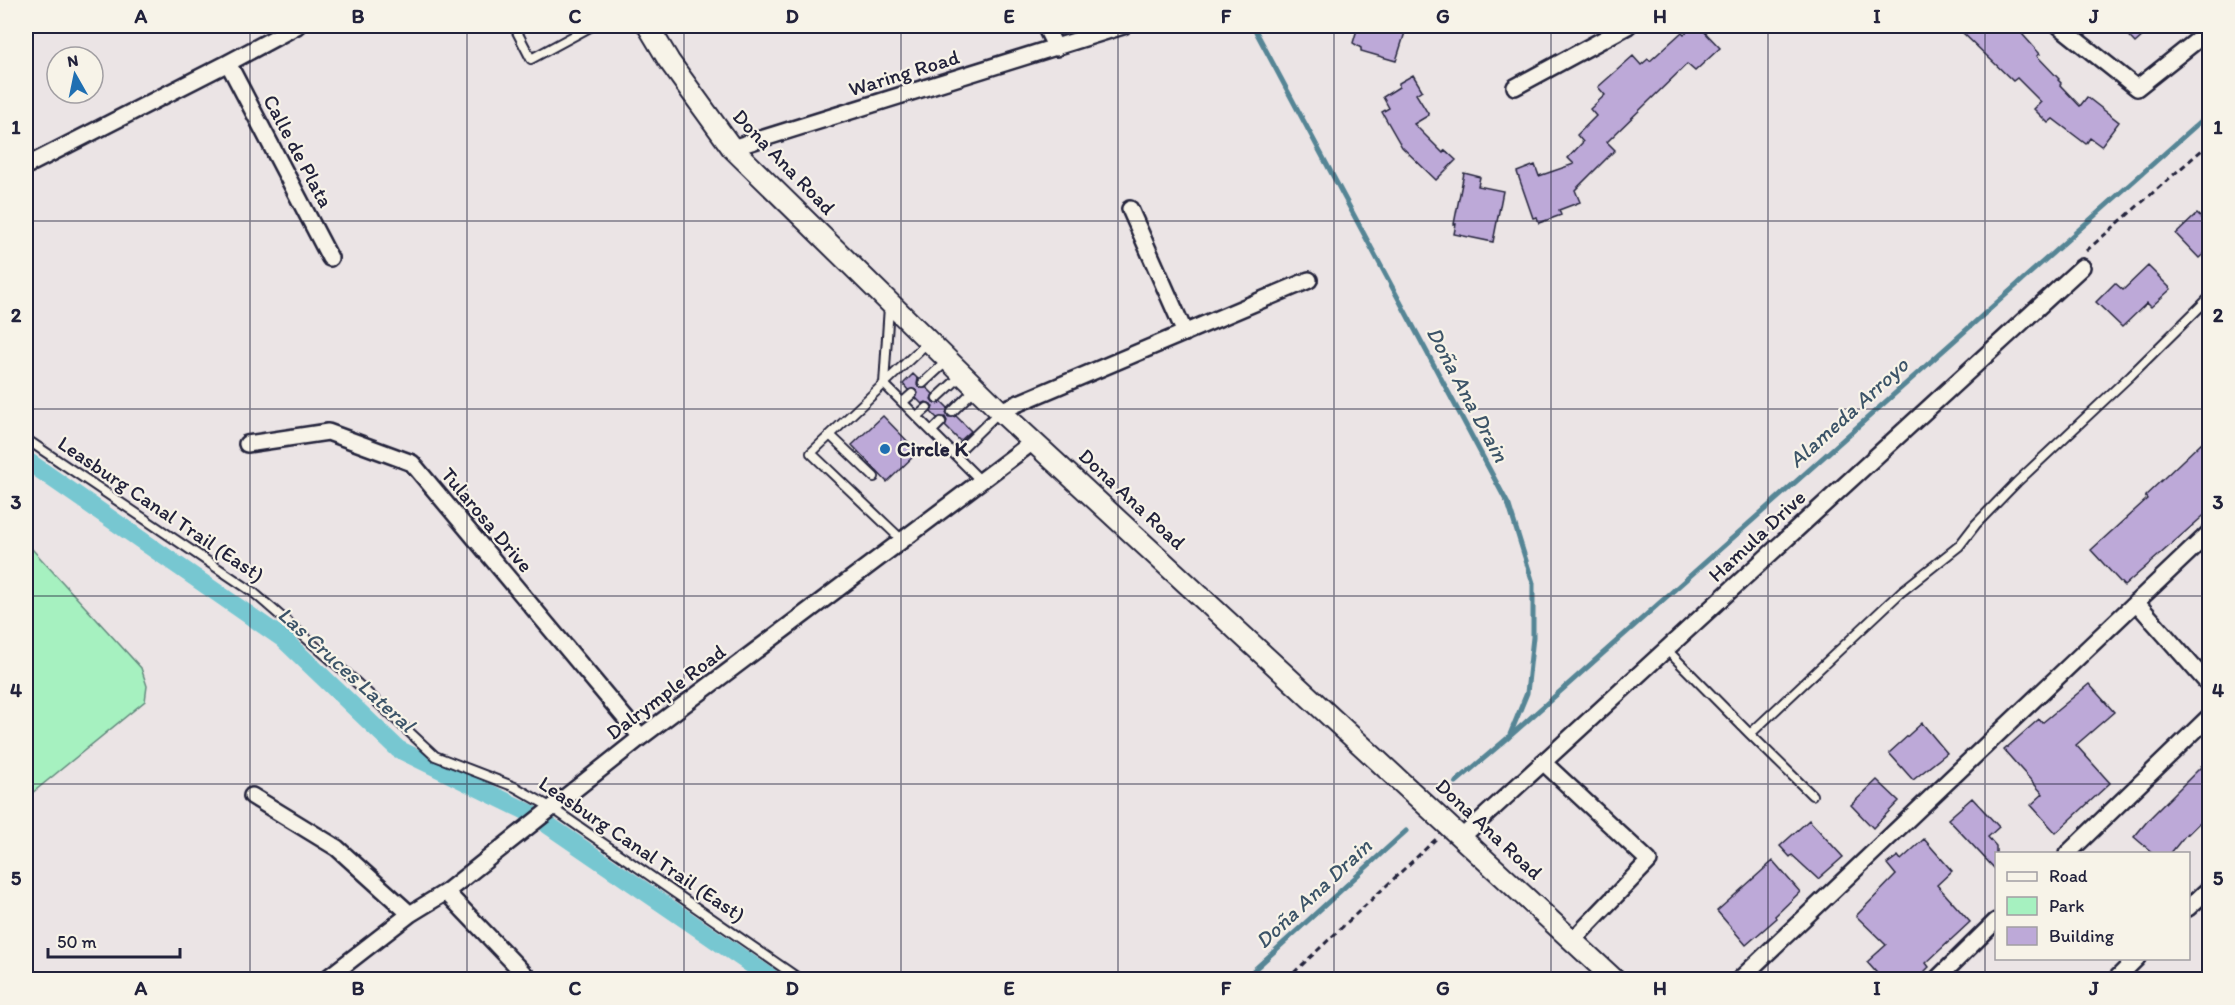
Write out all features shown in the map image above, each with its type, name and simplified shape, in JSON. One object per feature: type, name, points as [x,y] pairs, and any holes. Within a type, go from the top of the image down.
[{"type":"street","points":[[26,166],[297,26]]},
{"type":"street","name":"Dona Ana Road","points":[[648,26],[669,61],[732,148],[1000,411],[1615,980]]},
{"type":"street","points":[[1045,26],[1056,48]]},
{"type":"street","name":"Waring Road","points":[[732,148],[1124,26]]},
{"type":"street","points":[[1515,87],[1628,26]]},
{"type":"street","points":[[2060,26],[2137,88],[2210,30]]},
{"type":"street","name":"Calle de Plata","points":[[228,63],[330,258]]},
{"type":"street","points":[[1130,209],[1185,333]]},
{"type":"street","name":"Hamula Drive","points":[[1456,831],[1542,762],[2082,267]]},
{"type":"street","points":[[1000,411],[1309,280]]},
{"type":"street","name":"Tularosa Drive","points":[[247,444],[328,432],[412,463],[641,737]]},
{"type":"street","name":"Dalrymple Road","points":[[325,980],[410,914],[446,892],[641,737],[1034,441]]},
{"type":"street","points":[[1739,980],[2210,532]]},
{"type":"street","points":[[2136,602],[2210,686]]},
{"type":"street","points":[[2069,852],[2210,716]]},
{"type":"street","points":[[1542,762],[1649,861],[1573,940]]},
{"type":"street","points":[[252,796],[337,848],[410,914]]},
{"type":"street","points":[[2190,906],[2210,888]]},
{"type":"street","points":[[446,892],[530,980]]},
{"type":"street","points":[[1936,980],[1995,922]]},
{"type":"street","points":[[2115,980],[2135,960]]},
{"type":"lane","points":[[514,26],[531,58],[592,26]]},
{"type":"lane","points":[[1750,734],[1901,592],[1959,546],[1976,524],[2017,482],[2210,297]]},
{"type":"lane","points":[[884,384],[889,302]]},
{"type":"lane","points":[[902,540],[811,453],[929,341]]},
{"type":"lane","points":[[923,383],[948,360]]},
{"type":"lane","points":[[937,398],[970,381]]},
{"type":"lane","points":[[952,412],[970,381]]},
{"type":"lane","points":[[884,384],[981,481]]},
{"type":"lane","points":[[903,402],[912,394]]},
{"type":"lane","points":[[918,416],[927,408]]},
{"type":"lane","points":[[956,454],[1000,411]]},
{"type":"lane","points":[[932,431],[941,422]]},
{"type":"lane","points":[[830,435],[874,477]]},
{"type":"lane","name":"Leasburg Canal Trail (East)","points":[[26,439],[253,592],[345,672],[435,756],[515,788],[552,808],[801,980]]},
{"type":"lane","points":[[1666,649],[1812,795]]},
{"type":"path","points":[[1286,980],[1456,831]]},
{"type":"green space","points":[[32,549],[141,668],[147,686],[145,701],[26,798],[26,554]]},
{"type":"building","points":[[1358,26],[1407,26],[1396,61],[1361,51],[1361,48],[1353,43]]},
{"type":"building","points":[[1694,26],[1699,26],[1720,48],[1695,71],[1687,64],[1607,142],[1615,150],[1575,190],[1580,202],[1559,210],[1561,215],[1539,223],[1537,217],[1533,218],[1517,172],[1535,165],[1539,176],[1574,164],[1568,158],[1583,142],[1577,135],[1596,116],[1590,109],[1605,95],[1598,87],[1633,56],[1641,65],[1648,59],[1650,61],[1682,32],[1684,34]]},
{"type":"building","points":[[1970,26],[2015,26],[2040,54],[2037,56],[2059,79],[2060,85],[2080,106],[2087,97],[2119,122],[2101,146],[2090,138],[2086,144],[2053,119],[2048,123],[2034,109],[2041,102],[2017,78],[2013,81],[1963,33]]},
{"type":"building","points":[[2119,26],[2154,26],[2135,43]]},
{"type":"building","points":[[1413,75],[1422,90],[1416,94],[1429,115],[1414,124],[1443,153],[1445,150],[1456,160],[1436,180],[1402,147],[1382,112],[1389,108],[1383,97],[1399,87],[1399,83]]},
{"type":"building","points":[[1464,173],[1480,177],[1478,186],[1503,191],[1493,242],[1454,234]]},
{"type":"building","points":[[2197,214],[2210,226],[2210,248],[2199,258],[2176,234]]},
{"type":"building","points":[[2148,266],[2171,289],[2151,307],[2147,303],[2122,327],[2096,302],[2115,283],[2123,290]]},
{"type":"building","points":[[913,374],[918,379],[919,387],[927,388],[933,394],[931,399],[933,402],[938,404],[942,402],[948,408],[946,413],[948,417],[956,416],[971,431],[960,441],[945,426],[947,421],[945,417],[937,418],[931,412],[933,407],[931,404],[926,402],[922,404],[916,398],[918,393],[916,390],[908,390],[903,384]]},
{"type":"building","name":"Circle K","points":[[883,416],[918,452],[887,482],[852,445]]},
{"type":"building","points":[[2202,442],[2210,450],[2210,510],[2124,586],[2091,550],[2147,499],[2145,496]]},
{"type":"building","points":[[2089,684],[2114,712],[2076,745],[2110,783],[2056,833],[2031,805],[2043,794],[2004,750],[2039,719],[2042,723]]},
{"type":"building","points":[[1922,723],[1947,753],[1913,780],[1889,753]]},
{"type":"building","points":[[2210,758],[2210,812],[2187,833],[2172,852],[2152,852],[2134,837]]},
{"type":"building","points":[[1877,780],[1899,801],[1873,828],[1851,805]]},
{"type":"building","points":[[1972,798],[1999,827],[1988,837],[1996,846],[1995,869],[1948,819]]},
{"type":"building","points":[[1809,820],[1843,857],[1818,879],[1780,846]]},
{"type":"building","points":[[1924,839],[1952,871],[1937,885],[1970,922],[1926,963],[1929,967],[1916,980],[1883,980],[1867,962],[1886,945],[1856,916],[1896,875],[1887,864],[1898,856],[1901,860]]},
{"type":"building","points":[[1773,861],[1800,892],[1775,916],[1777,918],[1746,945],[1717,911]]},
{"type":"waterway","name":"Doña Ana Drain","points":[[1253,26],[1509,506],[1533,583],[1533,637],[1527,693],[1509,737],[1456,782]]},
{"type":"waterway","name":"Alameda Arroyo","points":[[1509,737],[2210,113]]},
{"type":"waterway","name":"Las Cruces Lateral","points":[[26,460],[282,638],[398,749],[530,813]]},
{"type":"waterway","name":"Las Cruces Lateral","points":[[548,825],[774,980]]},
{"type":"waterway","name":"Doña Ana Drain","points":[[1243,980],[1406,831]]},
{"type":"place","name":"Circle K","points":[[885,449]]}]
